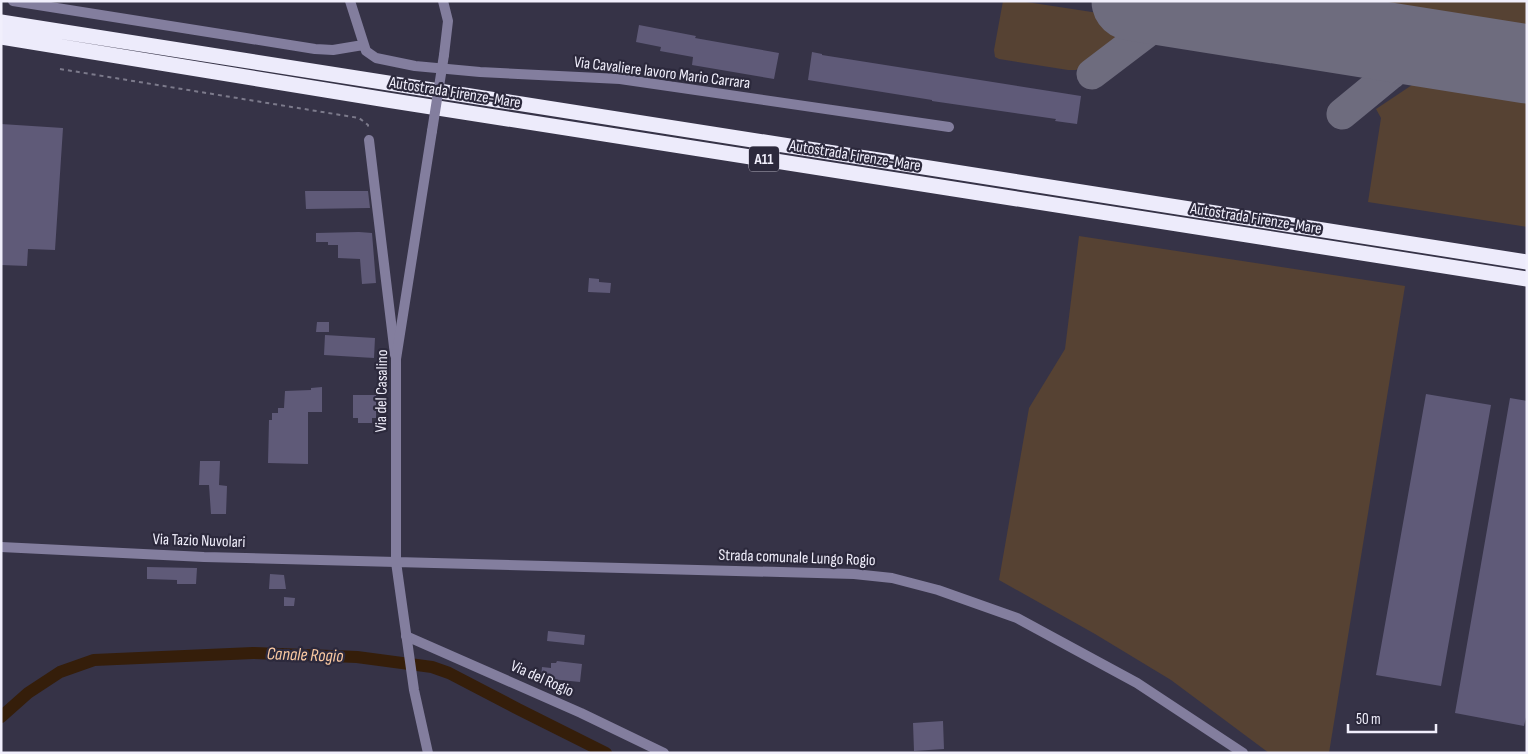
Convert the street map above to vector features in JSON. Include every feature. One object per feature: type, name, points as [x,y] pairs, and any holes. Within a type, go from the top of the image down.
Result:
[{"type":"highway","name":"Autostrada Firenze-Mare","points":[[1,22],[1527,262]]},
{"type":"highway","name":"Autostrada Firenze-Mare","points":[[1,37],[387,100],[1527,279]]},
{"type":"street","points":[[13,1],[315,49],[333,50],[363,45],[350,1]]},
{"type":"street","name":"Via del Casalino","points":[[428,753],[411,673],[396,562],[396,359],[444,55],[448,21],[443,1]]},
{"type":"street","name":"Via Cavaliere lavoro Mario Carrara","points":[[363,45],[366,51],[376,58],[415,66],[480,72],[620,79],[949,127]]},
{"type":"street","points":[[369,140],[396,359]]},
{"type":"street","name":"Via Tazio Nuvolari","points":[[1,546],[204,557],[396,562]]},
{"type":"street","name":"Strada comunale Lungo Rogio","points":[[396,562],[854,574],[892,578],[938,590],[1017,618],[1137,683],[1243,753]]},
{"type":"street","name":"Via del Rogio","points":[[406,636],[581,713],[664,753]]},
{"type":"path","points":[[60,69],[359,118],[368,125],[369,140]]},
{"type":"shaded area","points":[[1003,1],[1020,1],[1131,18],[1137,21],[1139,25],[1131,33],[1076,70],[999,59],[995,57],[994,50]]},
{"type":"shaded area","points":[[1268,1],[1527,1],[1527,42]]},
{"type":"shaded area","points":[[1427,75],[1527,91],[1527,227],[1368,202],[1381,118],[1376,109]]},
{"type":"shaded area","points":[[1079,236],[1405,286],[1329,753],[1269,753],[1171,680],[1095,634],[999,580],[1029,408],[1065,349]]},
{"type":"building","points":[[639,25],[696,36],[695,38],[779,53],[774,79],[692,65],[693,57],[660,51],[661,47],[636,42]]},
{"type":"building","points":[[812,52],[1081,96],[1077,124],[1055,121],[1056,119],[808,80]]},
{"type":"building","points":[[1,124],[63,128],[55,250],[28,249],[27,266],[1,265]]},
{"type":"building","points":[[305,191],[368,191],[370,208],[306,209]]},
{"type":"building","points":[[316,233],[372,233],[376,283],[362,284],[360,259],[338,258],[338,245],[328,245],[328,242],[316,242]]},
{"type":"building","points":[[589,278],[599,279],[599,282],[611,283],[610,293],[588,292]]},
{"type":"building","points":[[317,322],[329,322],[329,332],[316,332]]},
{"type":"building","points":[[325,335],[375,338],[374,358],[324,355]]},
{"type":"building","points":[[322,387],[322,412],[308,412],[308,464],[268,463],[269,420],[272,420],[272,413],[278,413],[278,408],[284,408],[285,391],[311,390],[311,388]]},
{"type":"building","points":[[1426,394],[1491,405],[1441,686],[1376,675]]},
{"type":"building","points":[[353,395],[376,395],[376,418],[372,418],[372,423],[358,423],[358,418],[353,418]]},
{"type":"building","points":[[1510,398],[1527,401],[1527,713],[1524,726],[1455,713]]},
{"type":"building","points":[[200,461],[220,461],[219,485],[227,486],[226,514],[211,514],[209,485],[199,485]]},
{"type":"building","points":[[147,567],[197,568],[196,584],[177,584],[177,580],[147,579]]},
{"type":"building","points":[[270,574],[284,575],[286,589],[269,589]]},
{"type":"building","points":[[284,597],[295,598],[294,606],[284,606]]},
{"type":"building","points":[[548,631],[585,635],[584,645],[547,641]]},
{"type":"building","points":[[557,661],[582,664],[580,682],[541,678],[542,667],[551,668],[551,663],[556,663]]},
{"type":"building","points":[[943,721],[944,749],[914,751],[913,723]]},
{"type":"waterway","name":"Canale Rogio","points":[[1,717],[28,693],[60,672],[94,660],[253,653],[357,657],[432,667],[449,673],[606,753]]},
{"type":"taxiway","points":[[1130,1],[1138,8],[1145,20],[1143,35]]},
{"type":"taxiway","points":[[1092,74],[1167,17],[1190,11]]},
{"type":"taxiway","points":[[1384,41],[1392,49],[1395,56],[1391,74]]},
{"type":"taxiway","points":[[1342,114],[1414,56],[1436,50]]},
{"type":"runway","points":[[1131,1],[1527,64]]}]
